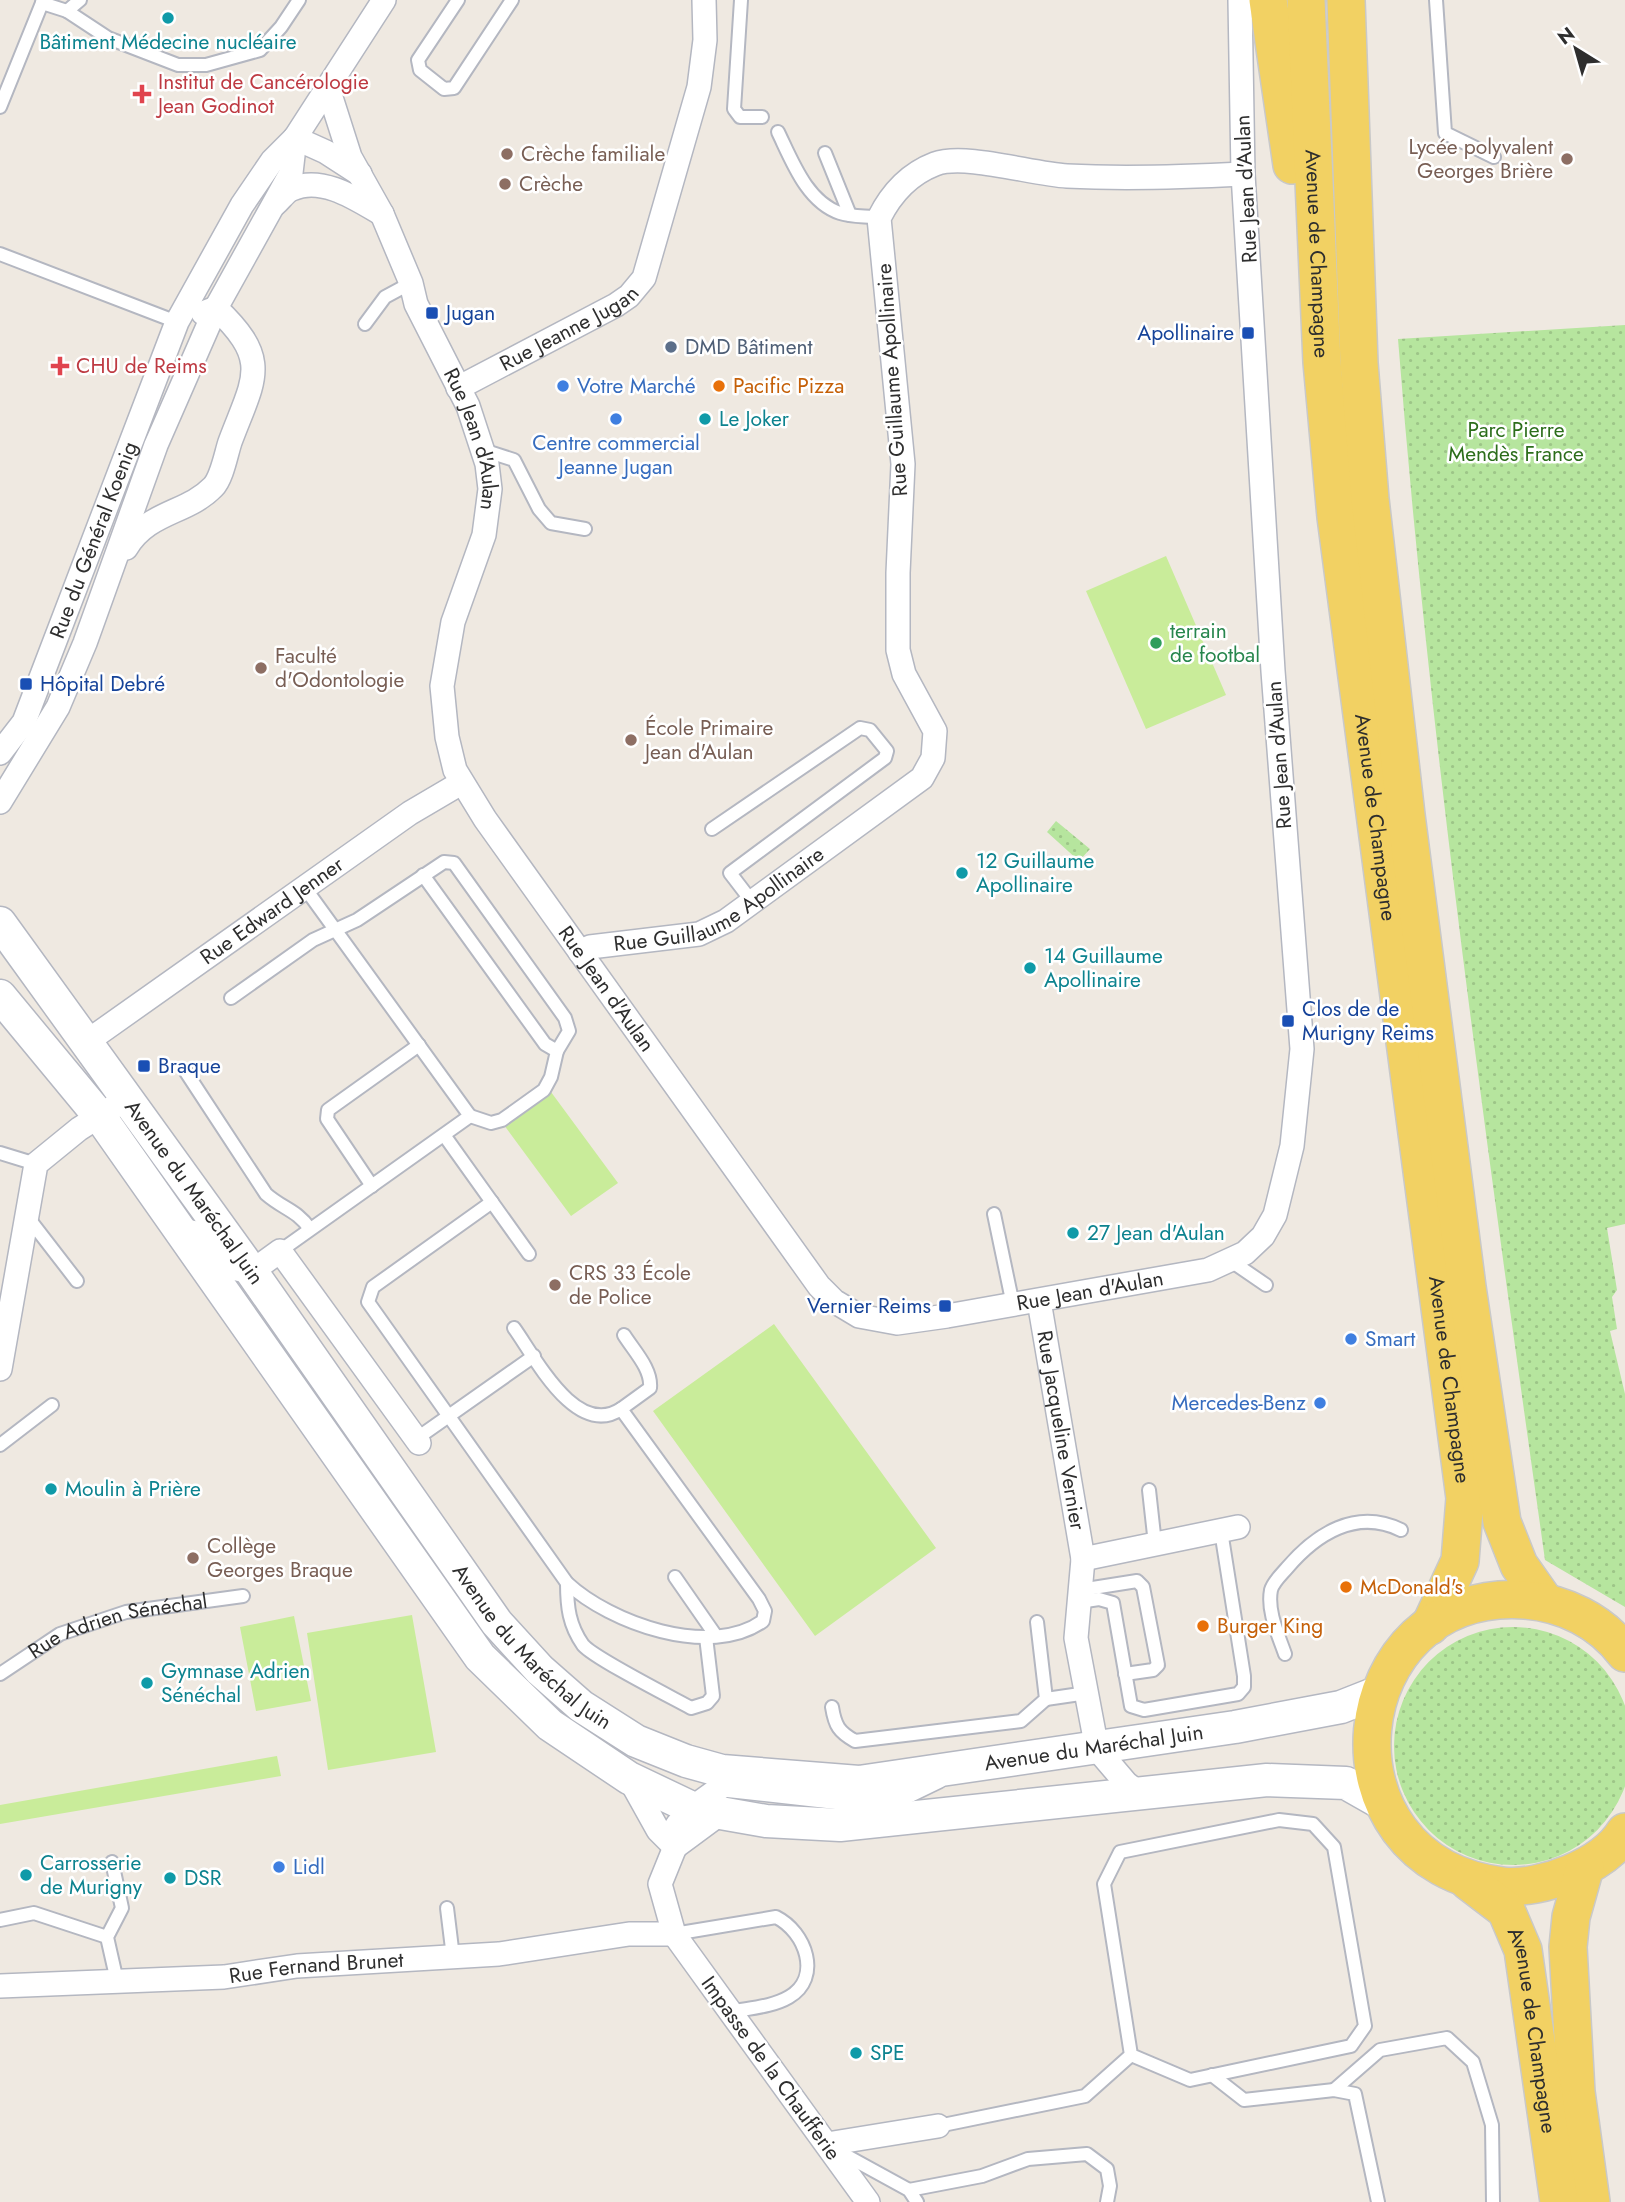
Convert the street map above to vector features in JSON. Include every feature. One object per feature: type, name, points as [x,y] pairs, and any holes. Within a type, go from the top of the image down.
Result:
[{"type":"main road","points":[[1268,0],[1305,272],[1321,336]]},
{"type":"main road","name":"Avenue de Champagne","points":[[1306,0],[1321,336],[1336,517],[1465,1498],[1460,1560],[1430,1626]]},
{"type":"main road","name":"Avenue de Champagne","points":[[1346,0],[1359,363],[1370,499],[1406,815],[1467,1287],[1502,1522],[1519,1564],[1545,1602]]},
{"type":"main road","points":[[1348,101],[1352,0]]},
{"type":"main road","name":"Avenue du Maréchal Juin","points":[[0,923],[126,1099],[242,1270],[497,1623],[540,1670],[581,1706],[636,1741],[686,1761],[722,1771],[859,1782],[1097,1749],[1341,1707],[1379,1692]]},
{"type":"main road","name":"Avenue du Maréchal Juin","points":[[0,996],[101,1118],[480,1657],[550,1725],[629,1777],[707,1810],[766,1821],[840,1825],[1267,1780],[1346,1783],[1383,1804]]},
{"type":"main road","points":[[1622,1645],[1583,1616],[1545,1602],[1505,1599],[1466,1607],[1430,1626],[1399,1655],[1379,1692],[1371,1742],[1372,1767],[1383,1804],[1404,1835],[1431,1861],[1465,1878],[1506,1886],[1547,1883],[1586,1867],[1625,1832]]},
{"type":"main road","name":"Avenue de Champagne","points":[[1586,1867],[1571,1917],[1568,1947],[1576,2092],[1591,2202]]},
{"type":"main road","name":"Avenue de Champagne","points":[[1465,1878],[1506,1910],[1522,1950],[1559,2202]]},
{"type":"street","name":"Rue du Général Koenig","points":[[0,753],[24,722],[29,710],[177,322],[242,205],[272,161],[295,138],[384,0]]},
{"type":"street","name":"Rue Jeanne Jugan","points":[[458,388],[616,305],[629,296],[644,278],[699,87],[705,40],[704,0]]},
{"type":"street","name":"Rue Jean d'Aulan","points":[[328,88],[350,156],[382,214],[411,283],[416,304],[458,388],[484,450],[490,489],[484,535],[453,622],[443,675],[447,737],[461,783],[798,1257],[834,1301],[859,1316],[897,1323],[1039,1301],[1208,1270],[1231,1261],[1263,1236],[1275,1215],[1292,1146],[1302,1049],[1276,711],[1243,174],[1240,0]]},
{"type":"street","name":"Rue du Général Koenig","points":[[0,802],[58,707],[108,581],[156,445],[216,308],[290,173],[295,138]]},
{"type":"street","points":[[295,138],[326,152],[363,176]]},
{"type":"street","points":[[295,138],[306,173],[322,186]]},
{"type":"street","points":[[879,218],[887,201],[909,178],[937,163],[963,161],[1067,176],[1243,174]]},
{"type":"street","points":[[273,206],[292,188],[322,186],[341,190],[382,214]]},
{"type":"street","name":"Rue Guillaume Apollinaire","points":[[580,952],[590,947],[699,934],[754,903],[922,778],[933,758],[934,731],[904,674],[898,650],[903,464],[879,218]]},
{"type":"street","name":"Rue du Général Koenig","points":[[108,581],[135,533],[214,486],[256,373],[248,345],[234,325],[216,308]]},
{"type":"street","points":[[177,322],[216,308]]},
{"type":"street","name":"Rue Edward Jenner","points":[[85,1044],[410,813],[461,783]]},
{"type":"street","points":[[0,1369],[36,1164],[79,1129],[101,1118],[126,1099]]},
{"type":"street","points":[[157,1198],[242,1270],[280,1251],[418,1441]]},
{"type":"street","name":"Rue Jacqueline Vernier","points":[[1039,1301],[1083,1559],[1076,1638],[1097,1749]]},
{"type":"street","name":"Rue Jacqueline Vernier","points":[[1083,1559],[1230,1529]]},
{"type":"street","points":[[1097,1749],[1126,1783],[1139,1793]]},
{"type":"street","points":[[674,1934],[660,1884],[675,1846],[707,1810],[724,1785],[841,1798],[904,1793],[949,1771]]},
{"type":"street","points":[[629,1777],[658,1830],[675,1846]]},
{"type":"street","name":"Rue Fernand Brunet","points":[[0,1986],[224,1976],[297,1966],[499,1954],[629,1934],[674,1934]]},
{"type":"street","name":"Impasse de la Chaufferie","points":[[674,1934],[868,2202]]},
{"type":"street","points":[[827,2144],[937,2126]]},
{"type":"lane","points":[[67,11],[80,0]]},
{"type":"lane","points":[[0,107],[42,2],[67,11],[108,37],[178,65],[206,65],[260,50],[281,27],[299,0]]},
{"type":"lane","points":[[458,0],[418,60],[420,70],[444,89],[454,88],[512,0]]},
{"type":"lane","points":[[741,0],[734,109],[740,117],[762,117]]},
{"type":"lane","points":[[1436,0],[1445,133],[1494,157]]},
{"type":"lane","points":[[778,132],[811,192],[826,206],[850,215],[879,218]]},
{"type":"lane","points":[[825,153],[850,215]]},
{"type":"lane","points":[[0,254],[177,322]]},
{"type":"lane","points":[[365,324],[385,297],[411,283]]},
{"type":"lane","points":[[484,450],[514,460],[539,509],[551,523],[585,529]]},
{"type":"lane","points":[[712,830],[860,728],[870,730],[887,751],[885,758],[730,873],[754,903]]},
{"type":"lane","points":[[231,998],[313,940],[336,930],[357,920],[444,862],[454,863],[565,1018],[569,1031],[557,1051],[551,1077],[544,1090],[502,1120],[491,1123],[470,1116],[336,930],[305,888]]},
{"type":"lane","points":[[423,875],[545,1044],[557,1051]]},
{"type":"lane","points":[[372,1186],[327,1119],[328,1110],[419,1045]]},
{"type":"lane","points":[[186,1073],[266,1194],[281,1207],[299,1214],[310,1229]]},
{"type":"lane","points":[[280,1251],[470,1116]]},
{"type":"lane","points":[[444,1135],[529,1254]]},
{"type":"lane","points":[[0,1153],[36,1164]]},
{"type":"lane","points":[[492,1202],[373,1287],[368,1294],[368,1302],[567,1583],[585,1600],[632,1625],[711,1637],[749,1631],[763,1621],[765,1611],[759,1599],[621,1409]]},
{"type":"lane","points":[[994,1214],[1013,1305]]},
{"type":"lane","points":[[26,1215],[77,1282]]},
{"type":"lane","points":[[1231,1261],[1266,1285]]},
{"type":"lane","points":[[514,1328],[567,1403],[593,1413],[611,1415],[650,1388],[649,1372],[624,1335]]},
{"type":"lane","points":[[418,1441],[534,1356]]},
{"type":"lane","points":[[0,1446],[52,1405]]},
{"type":"lane","points":[[1149,1490],[1156,1544]]},
{"type":"lane","points":[[1285,1654],[1274,1623],[1270,1600],[1272,1586],[1304,1548],[1322,1534],[1351,1524],[1386,1523],[1401,1530]]},
{"type":"lane","points":[[1080,1596],[1113,1603],[1131,1706],[1144,1710],[1238,1694],[1244,1688],[1230,1529]]},
{"type":"lane","points":[[567,1583],[567,1608],[573,1628],[585,1648],[691,1708],[707,1703],[713,1696],[711,1637],[674,1577]]},
{"type":"lane","points":[[1080,1596],[1138,1581],[1143,1587],[1158,1665],[1153,1670],[1125,1674]]},
{"type":"lane","name":"Rue Adrien Sénéchal","points":[[0,1674],[60,1634],[126,1612],[243,1595]]},
{"type":"lane","points":[[1037,1622],[1046,1699]]},
{"type":"lane","points":[[832,1707],[834,1723],[840,1733],[855,1741],[1021,1721],[1046,1699],[1087,1692]]},
{"type":"lane","points":[[1279,1820],[1313,1824],[1335,1847],[1365,2026],[1350,2046],[1190,2080],[1131,2055],[1104,1884],[1121,1852],[1279,1820]]},
{"type":"lane","points":[[112,1863],[122,1908],[107,1937],[117,1981]]},
{"type":"lane","points":[[447,1908],[453,1957]]},
{"type":"lane","points":[[0,1920],[33,1913],[107,1937]]},
{"type":"lane","points":[[674,1934],[776,1917],[797,1932],[804,1944],[806,1962],[803,1982],[792,1996],[778,2003],[730,2012]]},
{"type":"lane","points":[[1334,2090],[1380,2050],[1447,2038],[1473,2062],[1492,2125],[1493,2202]]},
{"type":"lane","points":[[937,2126],[1085,2096],[1131,2055]]},
{"type":"lane","points":[[1212,2075],[1244,2100],[1334,2090],[1355,2094],[1378,2202]]},
{"type":"lane","points":[[827,2144],[909,2190],[917,2202]]},
{"type":"lane","points":[[909,2190],[982,2176],[1028,2159],[1087,2154],[1107,2169],[1110,2186],[1107,2202]]},
{"type":"green space","name":"Parc Pierre Mendès France","points":[[1625,325],[1625,1224],[1607,1228],[1617,1290],[1612,1297],[1617,1329],[1610,1331],[1625,1394],[1625,1607],[1545,1560],[1462,951],[1426,645],[1398,339]]},
{"type":"green space","name":"terrain de footbal","points":[[1166,556],[1226,695],[1146,729],[1086,591]]},
{"type":"green space","points":[[1056,821],[1090,849],[1079,861],[1047,832]]},
{"type":"green space","points":[[551,1092],[618,1183],[571,1216],[504,1125]]},
{"type":"green space","points":[[774,1324],[936,1548],[815,1636],[653,1411]]},
{"type":"green space","points":[[412,1615],[436,1752],[328,1770],[307,1633]]},
{"type":"green space","points":[[294,1616],[311,1701],[256,1711],[240,1627]]},
{"type":"green space","points":[[1513,1627],[1536,1629],[1558,1636],[1579,1647],[1597,1662],[1612,1680],[1623,1701],[1630,1723],[1630,1769],[1623,1791],[1612,1812],[1597,1830],[1579,1845],[1558,1856],[1536,1863],[1513,1865],[1490,1863],[1468,1856],[1447,1845],[1429,1830],[1414,1812],[1403,1791],[1396,1769],[1394,1746],[1396,1723],[1403,1701],[1414,1680],[1429,1662],[1447,1647],[1468,1636],[1490,1629]]},
{"type":"green space","points":[[277,1756],[281,1776],[0,1824],[0,1805]]},
{"type":"place","name":"Bâtiment Médecine nucléaire","points":[[168,18]]},
{"type":"place","name":"Institut de Cancérologie Jean Godinot","points":[[142,94]]},
{"type":"place","name":"Crèche familiale","points":[[507,154]]},
{"type":"place","name":"Lycée polyvalent Georges Brière","points":[[1567,159]]},
{"type":"place","name":"Crèche","points":[[505,184]]},
{"type":"place","name":"Jugan","points":[[432,313]]},
{"type":"place","name":"Apollinaire","points":[[1248,333]]},
{"type":"place","name":"DMD Bâtiment","points":[[671,347]]},
{"type":"place","name":"CHU de Reims","points":[[60,366]]},
{"type":"place","name":"Votre Marché","points":[[563,386]]},
{"type":"place","name":"Pacific Pizza","points":[[719,386]]},
{"type":"place","name":"Centre commercial Jeanne Jugan","points":[[616,419]]},
{"type":"place","name":"Le Joker","points":[[705,419]]},
{"type":"place","name":"terrain de footbal","points":[[1156,643]]},
{"type":"place","name":"Faculté d'Odontologie","points":[[261,668]]},
{"type":"place","name":"Hôpital Debré","points":[[26,684]]},
{"type":"place","name":"École Primaire Jean d'Aulan","points":[[631,740]]},
{"type":"place","name":"12 Guillaume Apollinaire","points":[[962,873]]},
{"type":"place","name":"14 Guillaume Apollinaire","points":[[1030,968]]},
{"type":"place","name":"Clos de de Murigny Reims","points":[[1288,1021]]},
{"type":"place","name":"Braque","points":[[144,1066]]},
{"type":"place","name":"27 Jean d'Aulan","points":[[1073,1233]]},
{"type":"place","name":"CRS 33 École de Police","points":[[555,1285]]},
{"type":"place","name":"Vernier Reims","points":[[945,1306]]},
{"type":"place","name":"Smart","points":[[1351,1339]]},
{"type":"place","name":"Mercedes-Benz","points":[[1320,1403]]},
{"type":"place","name":"Moulin à Prière","points":[[51,1489]]},
{"type":"place","name":"Collège Georges Braque","points":[[193,1558]]},
{"type":"place","name":"McDonald's","points":[[1346,1587]]},
{"type":"place","name":"Burger King","points":[[1203,1626]]},
{"type":"place","name":"Gymnase Adrien Sénéchal","points":[[147,1683]]},
{"type":"place","name":"Lidl","points":[[279,1867]]},
{"type":"place","name":"Carrosserie de Murigny","points":[[26,1875]]},
{"type":"place","name":"DSR","points":[[170,1878]]},
{"type":"place","name":"SPE","points":[[856,2053]]}]
